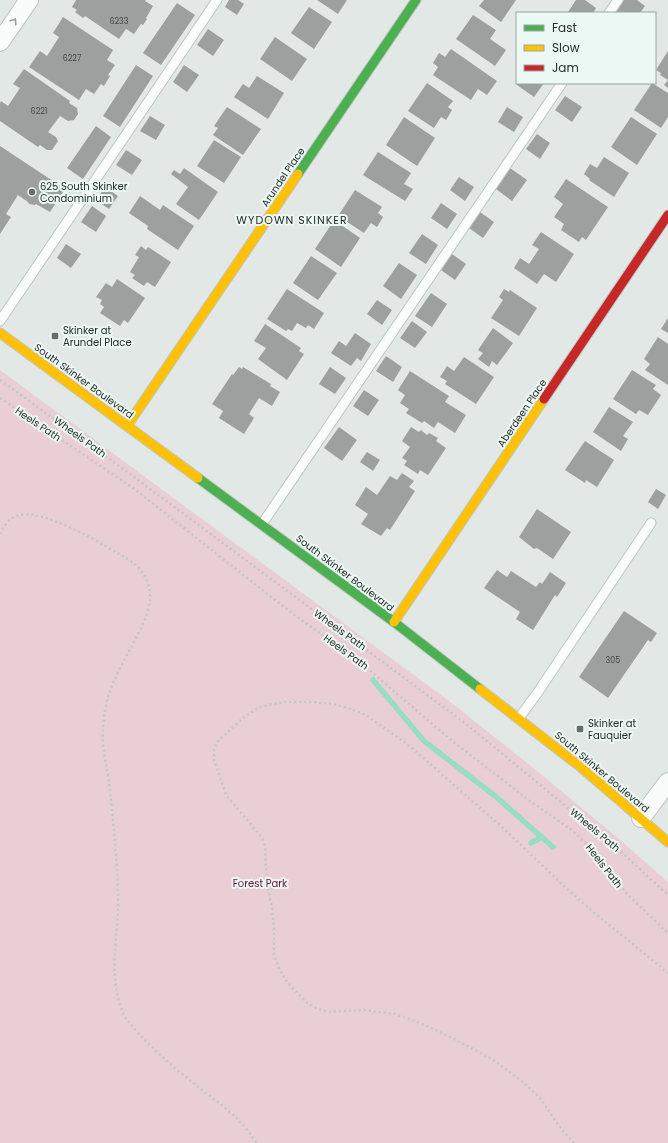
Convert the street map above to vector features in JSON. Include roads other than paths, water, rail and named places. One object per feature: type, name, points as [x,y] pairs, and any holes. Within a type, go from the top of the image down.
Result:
[{"type":"street","points":[[0,42],[28,0]]},
{"type":"street","name":"Arundel Place","points":[[127,426],[416,0]]},
{"type":"street","name":"Aberdeen Place","points":[[394,622],[668,216]]},
{"type":"street","name":"South Skinker Boulevard","points":[[0,333],[394,622],[582,768],[668,842]]},
{"type":"street","points":[[640,818],[668,782]]},
{"type":"lane","points":[[0,321],[217,0]]},
{"type":"lane","points":[[610,12],[618,0]]},
{"type":"lane","points":[[262,524],[561,84]]},
{"type":"lane","points":[[519,718],[538,692],[651,522]]},
{"type":"waterway","points":[[373,680],[424,741],[495,796],[553,847]]},
{"type":"waterway","points":[[531,843],[542,837]]},
{"type":"place","name":"625 South Skinker Condominium","points":[[32,192]]},
{"type":"place","name":"Skinker at Arundel Place","points":[[55,336]]},
{"type":"place","name":"Skinker at Fauquier","points":[[580,729]]},
{"type":"district","name":"WYDOWN SKINKER","points":[[292,220]]},
{"type":"park label","name":"Forest Park","points":[[260,883]]}]
